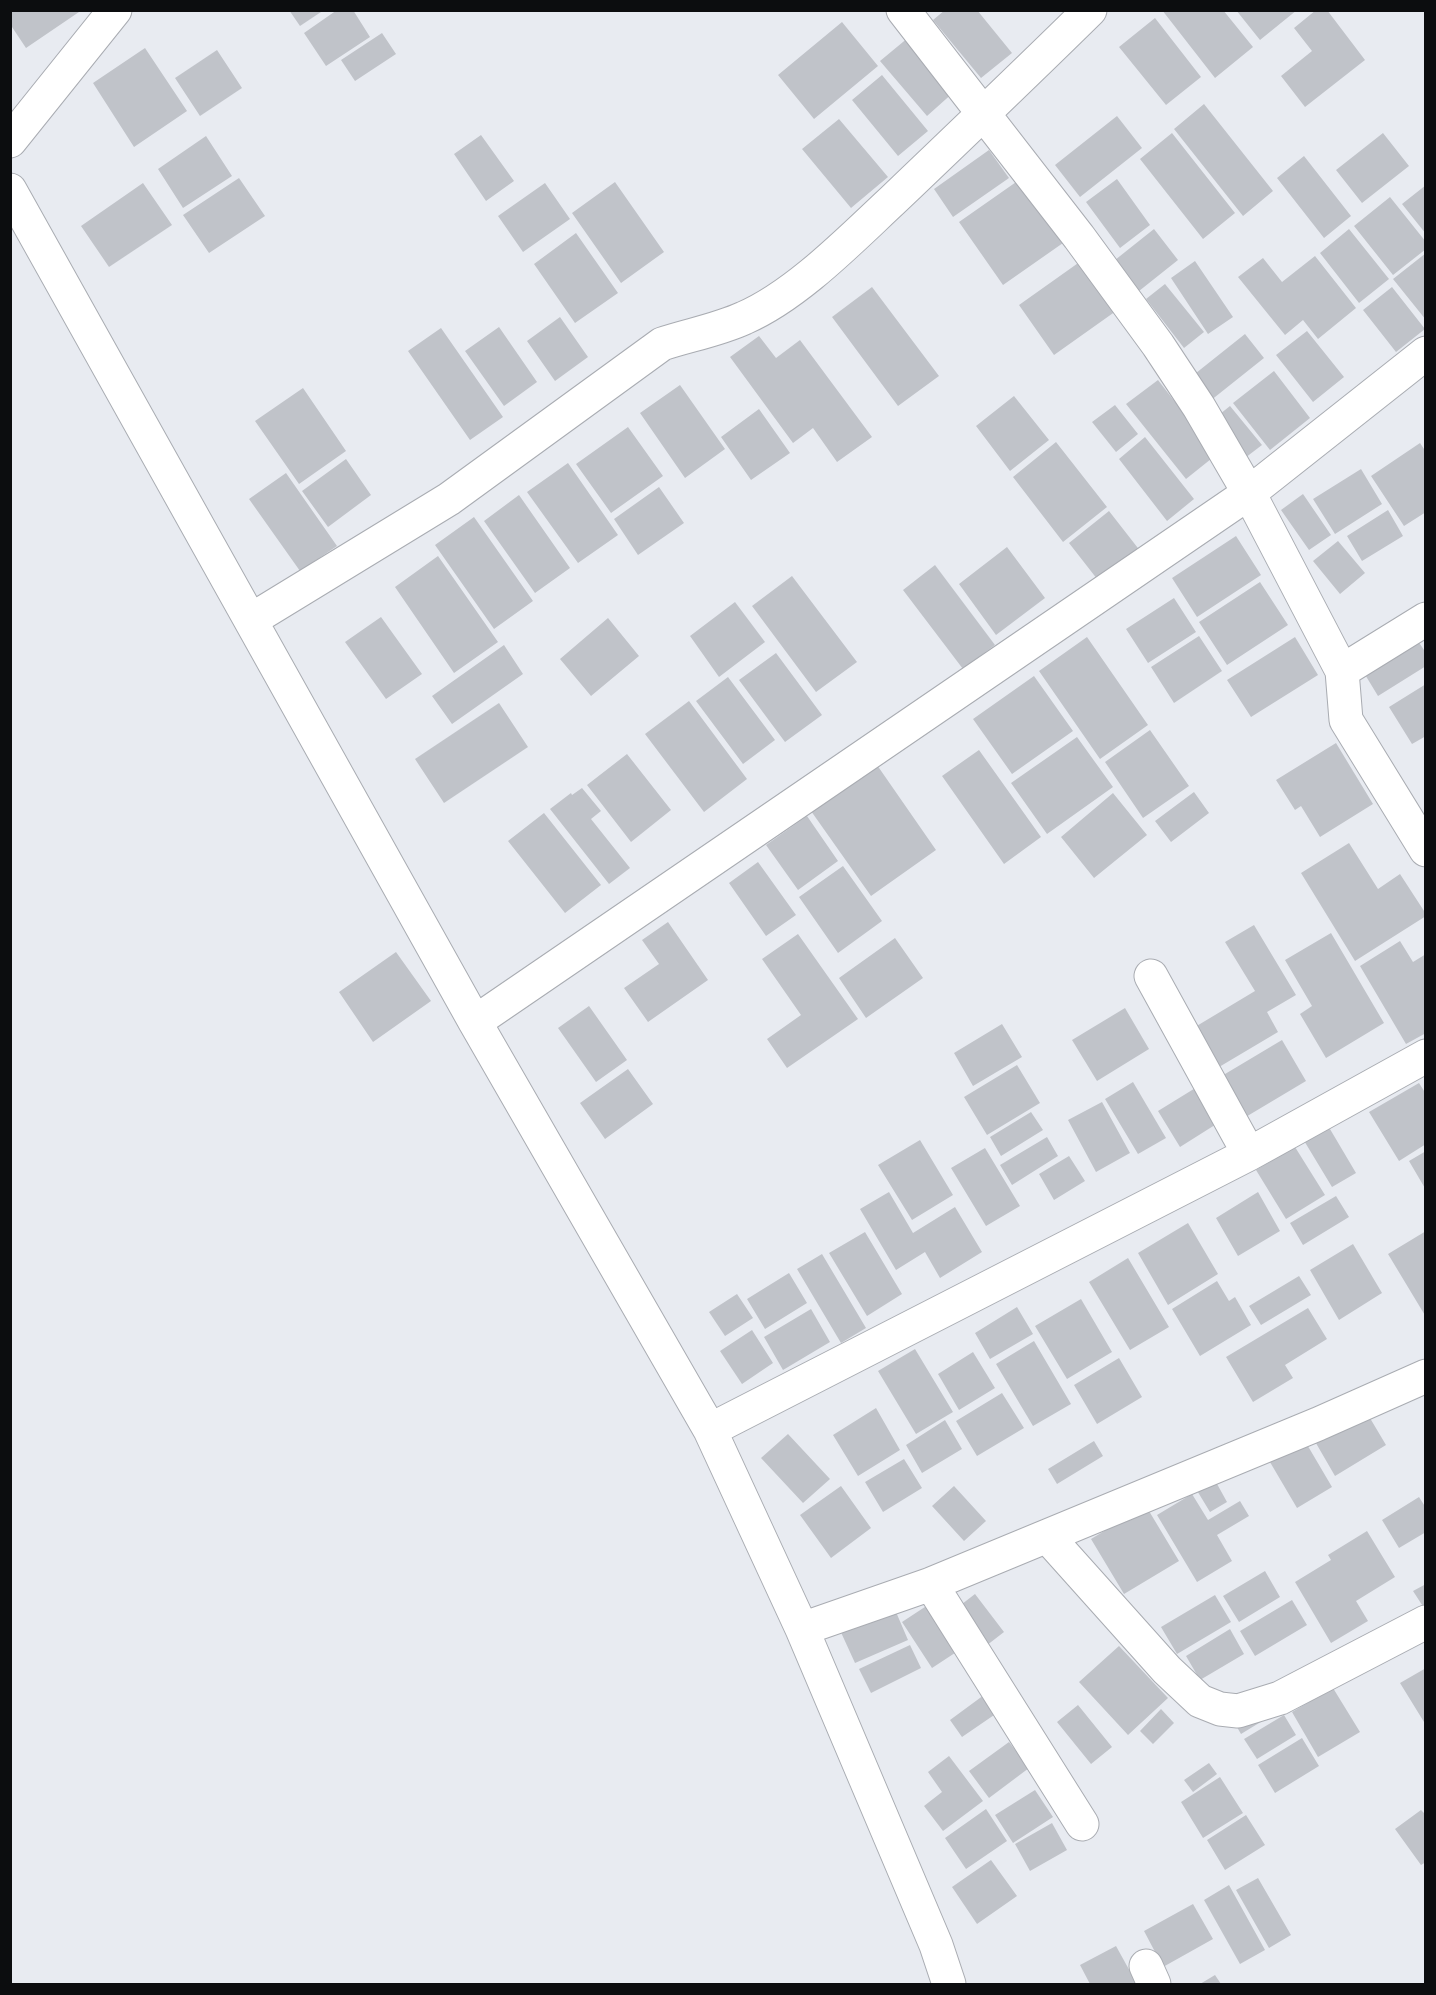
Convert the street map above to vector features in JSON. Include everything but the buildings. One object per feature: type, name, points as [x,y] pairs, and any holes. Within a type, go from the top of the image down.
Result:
[{"type":"street","points":[[10,141],[115,10]]},
{"type":"street","points":[[903,10],[1079,237],[1158,345],[1199,407],[1249,493],[1342,671],[1346,720],[1423,841]]},
{"type":"street","points":[[251,620],[449,499],[662,344],[682,337],[706,333],[745,318],[781,298],[838,252],[1090,10]]},
{"type":"street","points":[[10,190],[475,1022],[710,1430],[802,1629],[931,1934],[949,1984]]},
{"type":"street","points":[[475,1022],[1249,493],[1425,353]]},
{"type":"street","points":[[1342,671],[1425,619]]},
{"type":"street","points":[[1151,976],[1249,1154]]},
{"type":"street","points":[[710,1430],[1249,1154],[1425,1056]]},
{"type":"street","points":[[802,1629],[931,1584],[1318,1424],[1425,1376]]},
{"type":"street","points":[[1047,1536],[1167,1670],[1200,1701],[1220,1709],[1238,1711],[1280,1698],[1425,1622]]},
{"type":"street","points":[[931,1584],[1082,1824]]}]
